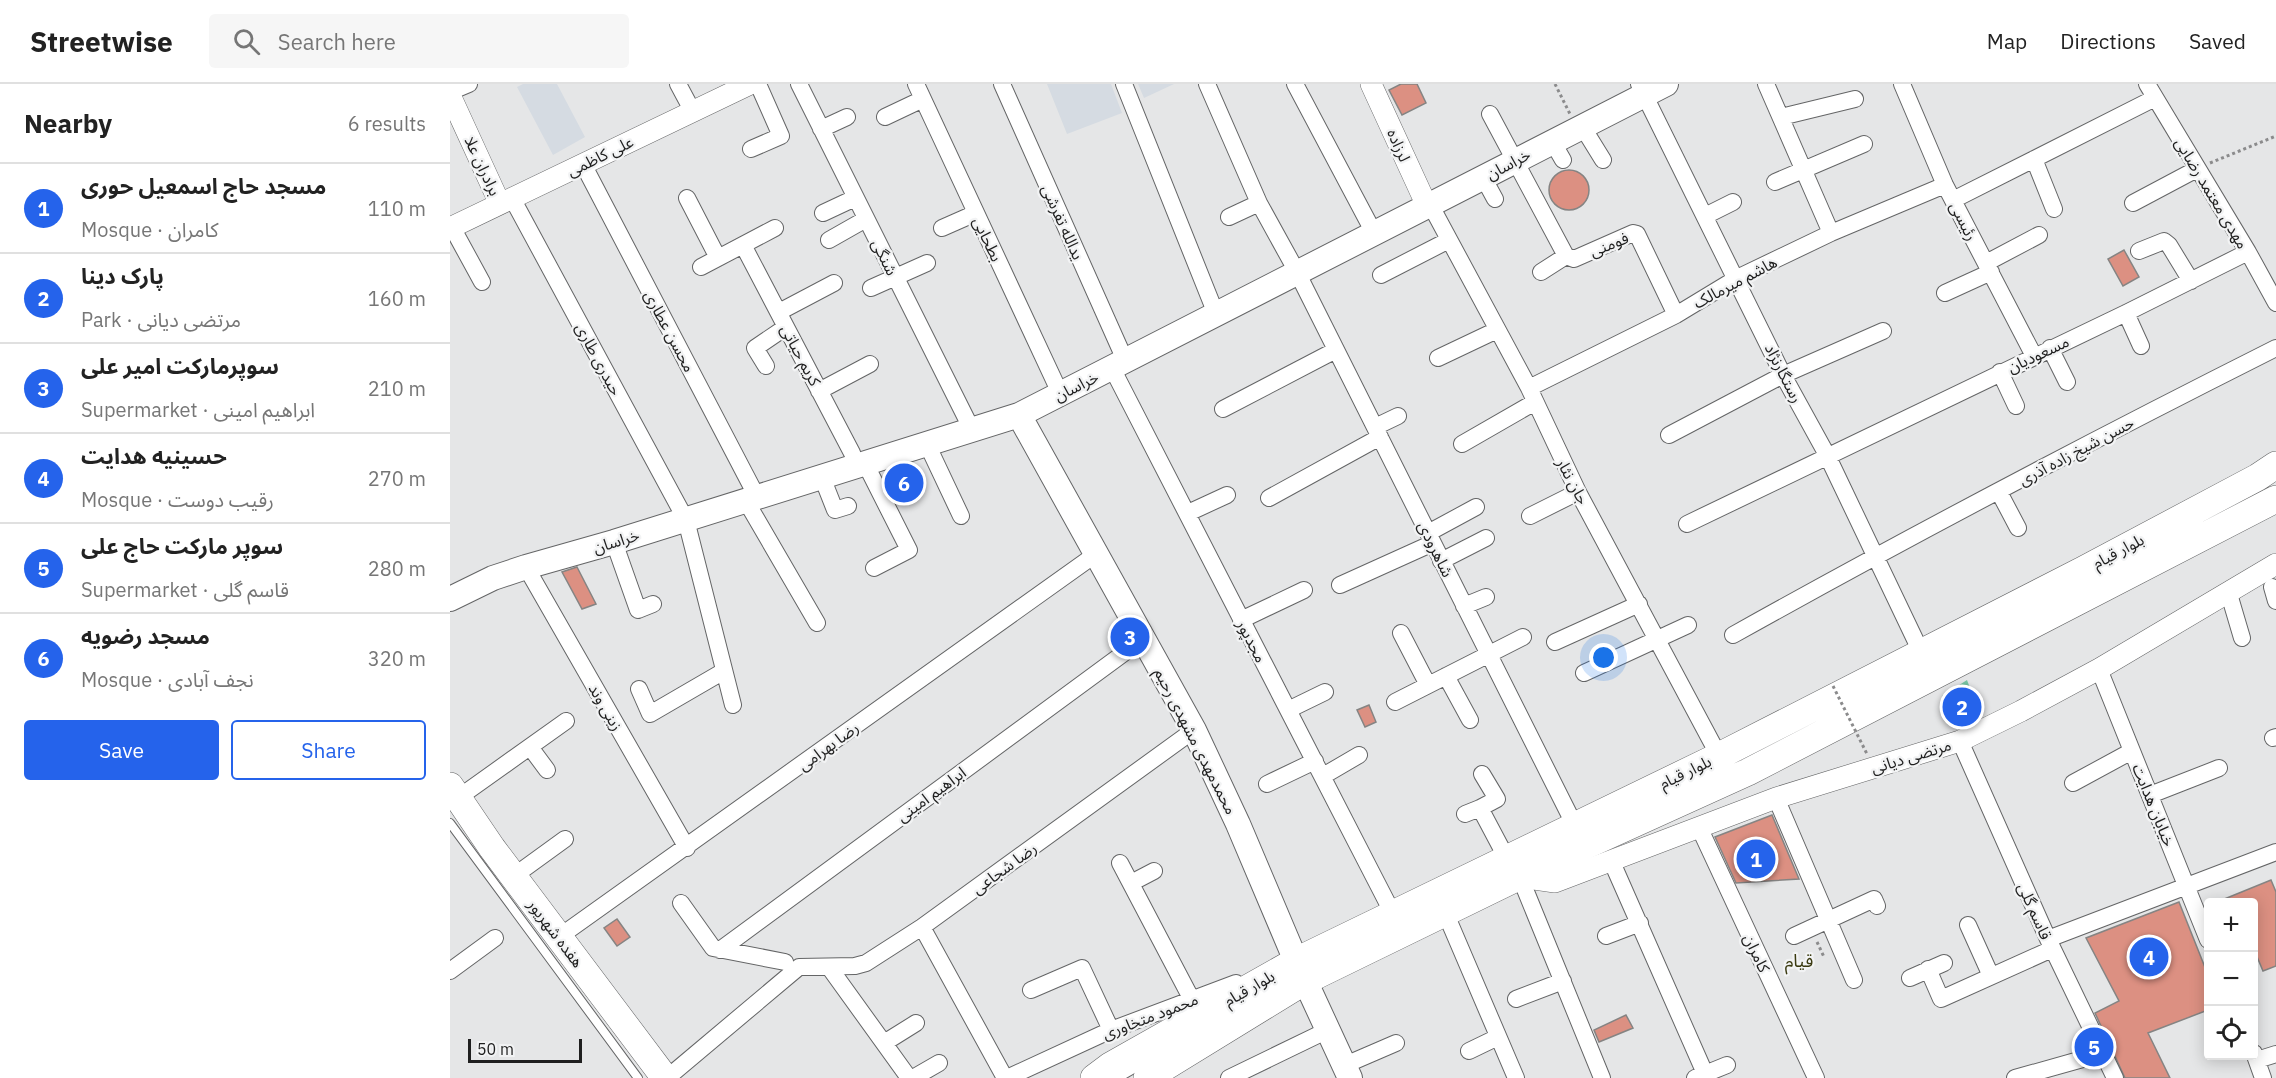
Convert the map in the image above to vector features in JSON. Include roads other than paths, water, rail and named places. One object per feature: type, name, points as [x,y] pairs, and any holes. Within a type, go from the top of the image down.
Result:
[{"type":"main road","name":"خراسان","points":[[450,599],[493,578],[526,567],[686,520],[1018,415],[1515,160],[1558,151],[1580,127],[1642,89],[1666,84]]},
{"type":"main road","name":"محمدمهدی مشهدی رحیم","points":[[1018,415],[1194,730],[1347,1072]]},
{"type":"main road","name":"بلوار قیام","points":[[1094,1078],[1110,1066],[1301,972],[1445,912],[1575,826],[1719,756],[2083,570],[2276,465]]},
{"type":"main road","name":"بلوار قیام","points":[[1147,1078],[1301,972],[1393,914],[1514,868],[1748,772],[2276,499]]},
{"type":"main road","name":"هفده شهریور","points":[[453,802],[514,876],[666,1078]]},
{"type":"street","points":[[450,94],[469,84]]},
{"type":"street","points":[[678,84],[693,112]]},
{"type":"street","name":"علی کاظمی","points":[[451,227],[750,84]]},
{"type":"street","points":[[751,149],[781,136],[758,84]]},
{"type":"street","name":"شنگی","points":[[799,84],[972,430]]},
{"type":"street","name":"یدالله تفرشی","points":[[1002,84],[1118,364]]},
{"type":"street","points":[[1124,84],[1216,314]]},
{"type":"street","name":"شاهرودی","points":[[1207,84],[1259,203],[1297,272],[1575,826]]},
{"type":"street","points":[[1295,84],[1374,233]]},
{"type":"street","points":[[1766,84],[1831,233]]},
{"type":"street","name":"رئیسی","points":[[1902,84],[1949,193],[2034,356]]},
{"type":"street","name":"لرزاده","points":[[1376,86],[1429,205]]},
{"type":"street","name":"رستگارنژاد","points":[[1642,89],[1783,375],[1827,455],[1921,652]]},
{"type":"street","points":[[885,117],[919,91]]},
{"type":"street","name":"بطحایی","points":[[919,91],[1060,393]]},
{"type":"street","name":"هاشم میرمالک","points":[[1462,444],[1532,395],[1676,315],[1737,278],[1831,233],[1949,193],[2034,159],[2151,91]]},
{"type":"street","name":"مهدی معتمد رضایی","points":[[2151,91],[2276,303]]},
{"type":"street","name":"برادران علا","points":[[450,94],[506,201]]},
{"type":"street","points":[[1781,117],[1855,99]]},
{"type":"street","name":"فومنی","points":[[1490,114],[1566,256],[1574,259],[1633,233],[1637,234],[1676,315]]},
{"type":"street","points":[[821,129],[847,117]]},
{"type":"street","points":[[1580,127],[1603,160]]},
{"type":"street","points":[[1775,182],[1864,144]]},
{"type":"street","points":[[2034,159],[2054,209]]},
{"type":"street","name":"محسن عطاری","points":[[583,164],[817,623]]},
{"type":"street","points":[[2133,203],[2197,169]]},
{"type":"street","points":[[1483,177],[1495,199]]},
{"type":"street","points":[[687,198],[718,258]]},
{"type":"street","points":[[823,213],[855,198]]},
{"type":"street","name":"حیدری طاری","points":[[506,201],[686,520],[733,705]]},
{"type":"street","points":[[1705,216],[1733,202]]},
{"type":"street","points":[[1229,218],[1259,203]]},
{"type":"street","name":"جان نثار","points":[[1429,205],[1532,395],[1578,492],[1719,756]]},
{"type":"street","points":[[942,228],[976,213]]},
{"type":"street","points":[[829,240],[866,219]]},
{"type":"street","points":[[451,227],[482,282]]},
{"type":"street","points":[[700,267],[775,228]]},
{"type":"street","points":[[1945,293],[2039,235]]},
{"type":"street","points":[[1381,275],[1449,240]]},
{"type":"street","points":[[2139,251],[2164,240],[2169,244],[2190,281]]},
{"type":"street","name":"کریم حیاتی","points":[[743,245],[819,391],[909,550],[874,568]]},
{"type":"street","name":"مسعودیان","points":[[1687,524],[2248,252]]},
{"type":"street","points":[[1541,272],[1566,256]]},
{"type":"street","points":[[871,288],[927,263]]},
{"type":"street","points":[[766,366],[755,348],[782,320],[834,283]]},
{"type":"street","points":[[2126,313],[2141,346]]},
{"type":"street","points":[[1437,358],[1497,330]]},
{"type":"street","points":[[1669,435],[1783,375],[1882,331]]},
{"type":"street","points":[[2050,348],[2067,382]]},
{"type":"street","name":"حسن شیخ زاده آذری","points":[[1733,635],[1876,555],[1999,492],[2100,436],[2276,348]]},
{"type":"street","points":[[1223,409],[1336,350]]},
{"type":"street","points":[[819,391],[870,364]]},
{"type":"street","name":"مجدپور","points":[[1118,364],[1241,620],[1393,914]]},
{"type":"street","points":[[2000,372],[2016,406]]},
{"type":"street","points":[[1269,498],[1377,432],[1398,416]]},
{"type":"street","points":[[927,444],[961,516]]},
{"type":"street","points":[[822,477],[836,510]]},
{"type":"street","points":[[1530,516],[1578,492]]},
{"type":"street","points":[[1999,492],[2018,528]]},
{"type":"street","points":[[1188,513],[1227,495]]},
{"type":"street","points":[[1340,585],[1430,538],[1476,507]]},
{"type":"street","points":[[1441,561],[1486,538]]},
{"type":"street","points":[[614,542],[638,610],[652,604]]},
{"type":"street","name":"رضا بهرامی","points":[[559,937],[687,848],[1096,554]]},
{"type":"street","name":"مرتضی دیانی","points":[[1514,868],[1555,882],[1776,798],[1960,741],[2099,669],[2229,594],[2276,564]]},
{"type":"street","name":"زینی وند","points":[[526,567],[687,848]]},
{"type":"street","points":[[1241,620],[1304,590]]},
{"type":"street","points":[[2229,594],[2242,638]]},
{"type":"street","points":[[1464,606],[1486,597]]},
{"type":"street","points":[[1555,642],[1639,604]]},
{"type":"street","points":[[1584,673],[1688,625]]},
{"type":"street","points":[[1401,633],[1428,686]]},
{"type":"street","points":[[1395,702],[1523,637]]},
{"type":"street","name":"ابراهیم امینی","points":[[720,950],[1143,639]]},
{"type":"street","name":"خیابان‌ هدایت","points":[[2099,669],[2204,930]]},
{"type":"street","points":[[639,689],[650,714],[724,671]]},
{"type":"street","points":[[1446,676],[1470,720]]},
{"type":"street","points":[[1287,710],[1325,692]]},
{"type":"street","points":[[453,802],[566,721]]},
{"type":"street","name":"رضا شجاعی","points":[[720,950],[792,965],[830,967],[866,963],[922,927],[1194,730]]},
{"type":"street","name":"قاسم گلی","points":[[1960,741],[2050,944],[2115,1078]]},
{"type":"street","points":[[531,747],[547,770]]},
{"type":"street","points":[[2073,783],[2132,751]]},
{"type":"street","points":[[1267,784],[1359,755]]},
{"type":"street","points":[[2150,795],[2219,768]]},
{"type":"street","points":[[1482,774],[1497,799],[1473,811],[1514,868],[1563,981],[1598,1077]]},
{"type":"street","points":[[1776,798],[1854,980]]},
{"type":"street","name":"کامران","points":[[1699,827],[1816,1078]]},
{"type":"street","points":[[514,876],[565,839]]},
{"type":"street","points":[[1928,969],[1941,999],[1991,976],[2050,944],[2187,886],[2276,852]]},
{"type":"street","points":[[1611,860],[1640,922],[1702,1077],[1727,1065]]},
{"type":"street","points":[[1120,863],[1192,1000]]},
{"type":"street","points":[[1131,883],[1154,871]]},
{"type":"street","points":[[1794,936],[1874,899],[1877,906]]},
{"type":"street","points":[[681,903],[712,948],[720,950]]},
{"type":"street","points":[[1445,912],[1516,1078]]},
{"type":"street","points":[[1606,936],[1640,922]]},
{"type":"street","points":[[1968,925],[1991,976]]},
{"type":"street","points":[[922,927],[1006,1078]]},
{"type":"street","points":[[450,971],[495,938]]},
{"type":"street","points":[[1910,978],[1944,963]]},
{"type":"street","points":[[666,1078],[792,965]]},
{"type":"street","points":[[830,967],[911,1078],[939,1063]]},
{"type":"street","points":[[1031,990],[1082,968],[1111,1030]]},
{"type":"street","name":"محمود متخاوری","points":[[1006,1078],[1111,1030],[1192,1000],[1301,972]]},
{"type":"street","points":[[1516,999],[1563,981]]},
{"type":"street","points":[[884,1043],[916,1023]]},
{"type":"street","points":[[1229,1078],[1328,1030]]},
{"type":"street","points":[[1469,1051],[1498,1037]]},
{"type":"street","points":[[1347,1072],[1396,1043]]},
{"type":"street","points":[[2015,1078],[2104,1053]]},
{"type":"street","points":[[2258,1057],[2276,1054]]},
{"type":"street","points":[[2256,1060],[2263,1078]]},
{"type":"lane","points":[[2076,584],[2150,545]]},
{"type":"lane","points":[[453,802],[638,1078]]},
{"type":"lane","points":[[1118,1078],[1199,1031]]},
{"type":"place","name":"مسجد رضویه","points":[[904,483]]},
{"type":"place","name":"سوپرمارکت امیر علی","points":[[1130,637]]},
{"type":"place","name":"پارک دینا","points":[[1962,707]]},
{"type":"place","name":"مسجد حاج اسمعیل حوری","points":[[1756,859]]},
{"type":"place","name":"حسینیه هدایت","points":[[2149,957]]},
{"type":"place","name":"سوپر مارکت حاج علی","points":[[2094,1047]]},
{"type":"district","name":"قیام","points":[[1799,960]]}]
